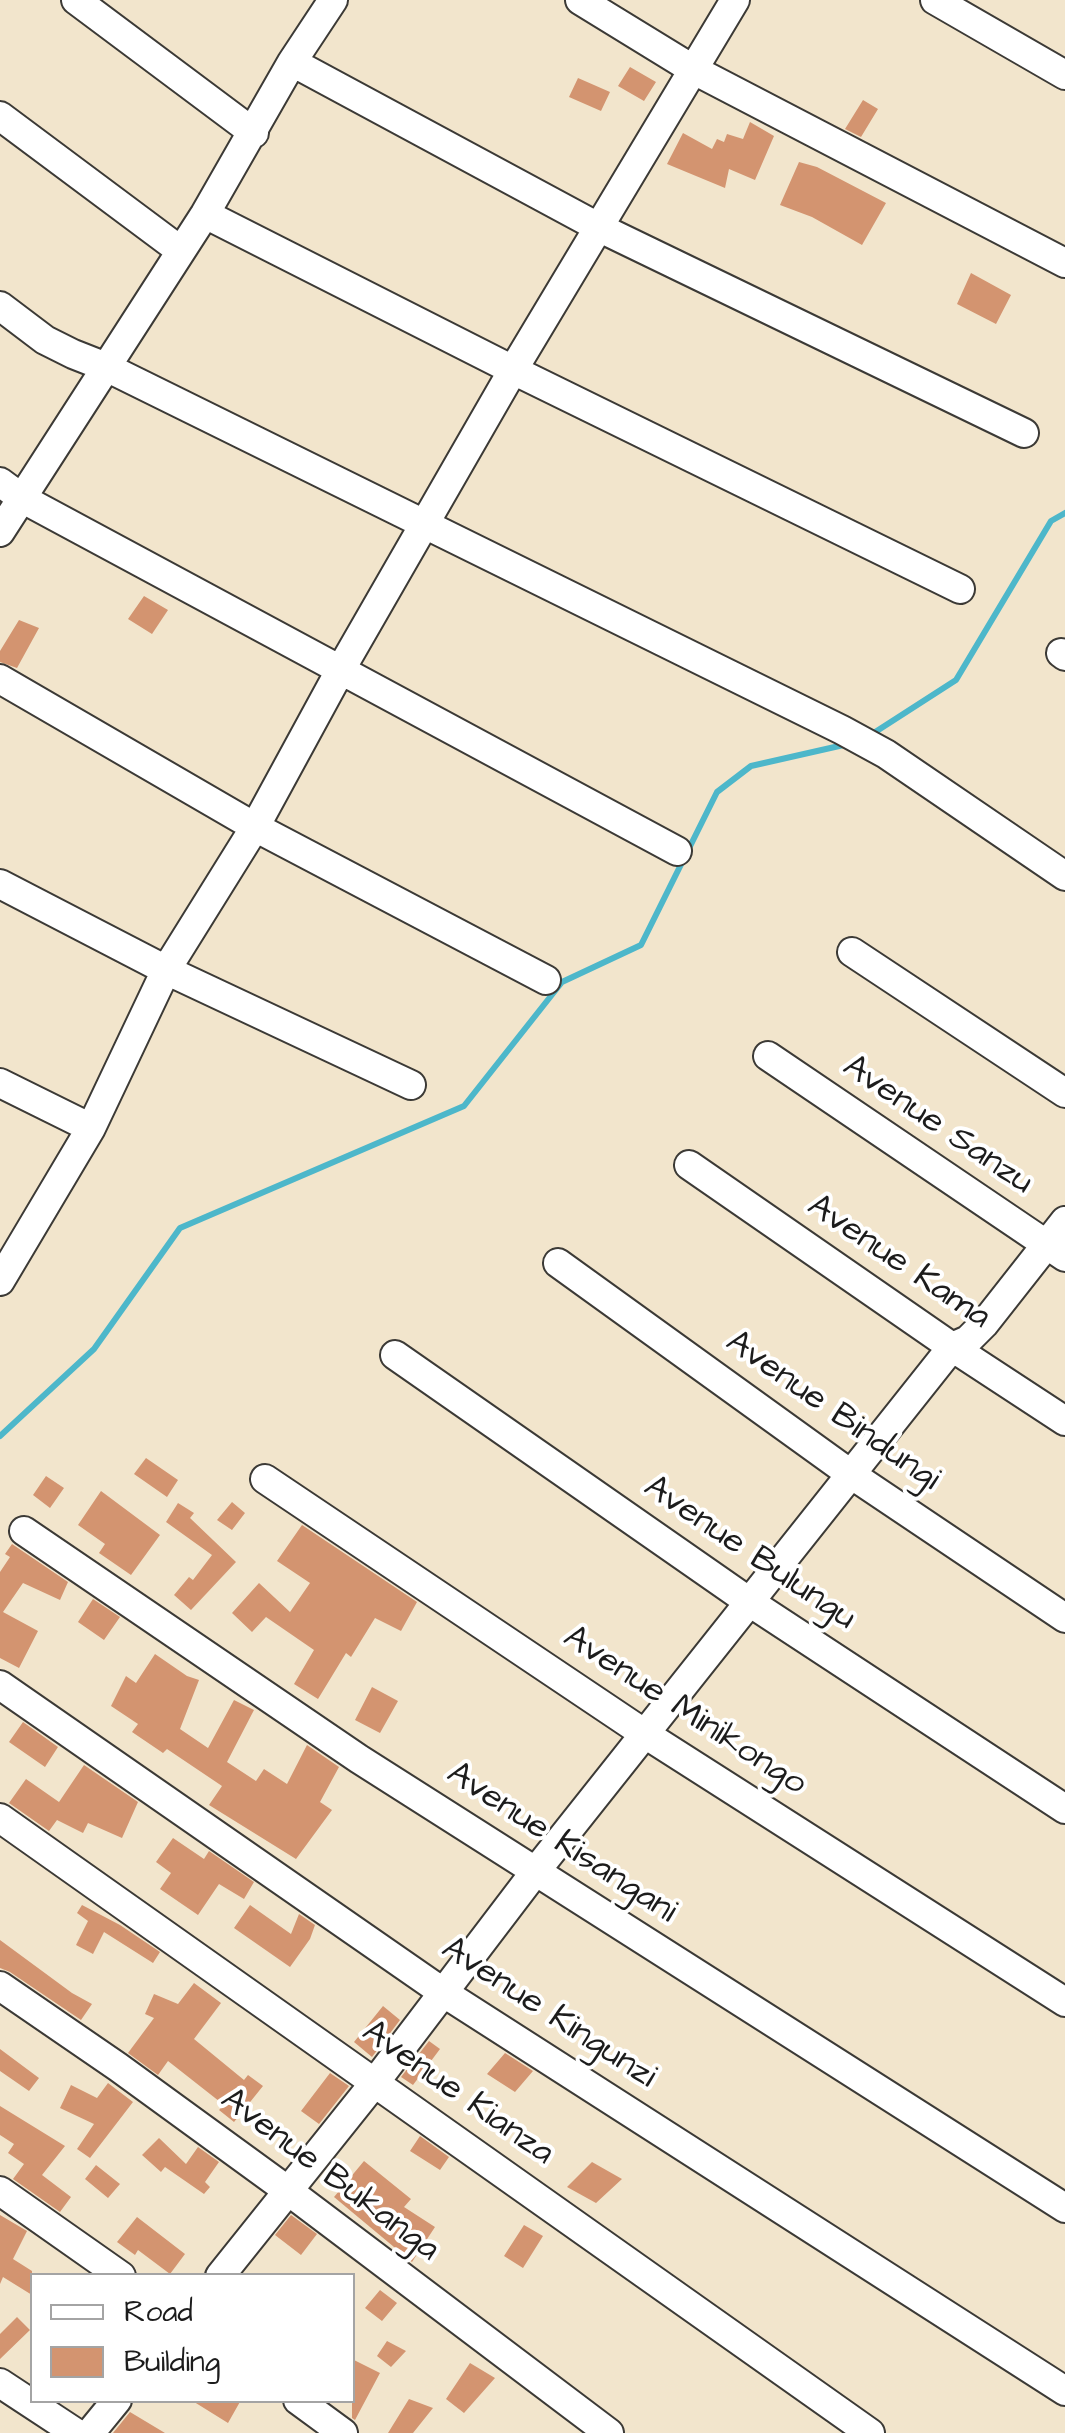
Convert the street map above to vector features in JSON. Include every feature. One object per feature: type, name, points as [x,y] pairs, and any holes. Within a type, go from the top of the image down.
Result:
[{"type":"street","points":[[76,0],[254,133]]},
{"type":"street","points":[[580,0],[694,70],[1065,263]]},
{"type":"street","points":[[0,1281],[91,1128],[166,970],[255,828],[512,370],[735,0]]},
{"type":"street","points":[[935,0],[1065,75]]},
{"type":"street","points":[[0,532],[205,214],[254,133],[320,5]]},
{"type":"street","points":[[292,62],[600,228],[1024,433]]},
{"type":"street","points":[[0,116],[181,251]]},
{"type":"street","points":[[205,214],[512,370],[960,589]]},
{"type":"street","points":[[0,306],[45,340],[106,366],[842,730],[886,754],[1065,876]]},
{"type":"street","points":[[0,482],[23,499],[677,851]]},
{"type":"street","points":[[0,679],[255,828],[546,980]]},
{"type":"street","points":[[0,884],[166,970],[411,1085]]},
{"type":"street","points":[[852,952],[1065,1093]]},
{"type":"street","name":"Avenue Sanzu","points":[[768,1056],[1055,1250]]},
{"type":"street","points":[[0,1084],[91,1128]]},
{"type":"street","name":"Avenue Kama","points":[[689,1165],[1065,1421]]},
{"type":"street","points":[[222,2273],[952,1347],[968,1340],[1055,1250],[1065,1221]]},
{"type":"street","name":"Avenue Bindungi","points":[[558,1263],[852,1475],[1065,1618]]},
{"type":"street","name":"Avenue Bulungu","points":[[395,1355],[752,1603],[1065,1809]]},
{"type":"street","name":"Avenue Minikongo","points":[[266,1479],[645,1734],[1065,2002]]},
{"type":"street","name":"Avenue Kisangani","points":[[24,1531],[359,1759],[1065,2208]]},
{"type":"street","name":"Avenue Kingunzi","points":[[0,1685],[444,1993],[1065,2391]]},
{"type":"street","name":"Avenue Kianza","points":[[0,1818],[870,2433]]},
{"type":"street","name":"Avenue Bukanga","points":[[0,1986],[287,2190],[609,2433]]},
{"type":"street","points":[[0,2191],[117,2273]]},
{"type":"street","points":[[0,2383],[30,2403]]},
{"type":"street","points":[[30,2403],[76,2433]]},
{"type":"street","points":[[90,2433],[115,2403]]},
{"type":"street","points":[[302,2403],[343,2433]]},
{"type":"building","points":[[630,67],[656,82],[644,101],[618,86]]},
{"type":"building","points":[[578,78],[610,92],[601,111],[569,97]]},
{"type":"building","points":[[863,100],[878,109],[861,137],[845,129]]},
{"type":"building","points":[[750,122],[774,136],[755,180],[729,169],[725,188],[667,164],[683,133],[712,149],[717,139],[724,142],[727,134],[743,139]]},
{"type":"building","points":[[799,162],[817,167],[886,203],[862,245],[812,217],[780,205]]},
{"type":"building","points":[[971,273],[1011,295],[996,324],[957,304]]},
{"type":"building","points":[[144,596],[168,610],[152,634],[128,619]]},
{"type":"building","points":[[19,620],[39,628],[17,668],[0,662],[0,651]]},
{"type":"building","points":[[146,1458],[178,1480],[167,1497],[134,1474]]},
{"type":"building","points":[[46,1476],[64,1488],[50,1508],[33,1495]]},
{"type":"building","points":[[101,1491],[160,1535],[131,1575],[99,1553],[105,1544],[78,1525]]},
{"type":"building","points":[[232,1502],[245,1513],[232,1530],[217,1520]]},
{"type":"building","points":[[178,1503],[194,1513],[190,1518],[236,1562],[191,1610],[174,1595],[189,1577],[193,1580],[212,1555],[166,1522]]},
{"type":"building","points":[[302,1525],[417,1602],[401,1631],[375,1618],[351,1657],[346,1653],[318,1699],[294,1684],[314,1650],[266,1617],[252,1632],[232,1613],[259,1583],[290,1612],[310,1583],[277,1561]]},
{"type":"building","points":[[12,1544],[68,1582],[60,1600],[23,1583],[3,1612],[38,1631],[19,1668],[0,1658],[0,1572],[10,1557],[5,1554]]},
{"type":"building","points":[[93,1599],[120,1617],[104,1640],[78,1622]]},
{"type":"building","points":[[155,1654],[199,1680],[180,1729],[208,1748],[234,1700],[254,1710],[227,1762],[256,1781],[264,1769],[287,1784],[307,1745],[339,1767],[320,1802],[332,1810],[296,1859],[209,1805],[222,1786],[167,1749],[163,1753],[132,1732],[138,1724],[111,1706],[126,1676],[136,1683]]},
{"type":"building","points":[[372,1687],[398,1701],[380,1733],[355,1720]]},
{"type":"building","points":[[23,1722],[58,1747],[45,1767],[9,1742]]},
{"type":"building","points":[[84,1765],[138,1802],[122,1838],[88,1823],[83,1833],[57,1820],[49,1831],[9,1803],[26,1779],[59,1802]]},
{"type":"building","points":[[173,1838],[204,1859],[209,1851],[254,1882],[244,1899],[219,1884],[198,1915],[160,1889],[171,1873],[156,1862]]},
{"type":"building","points":[[82,1905],[160,1952],[153,1963],[104,1932],[93,1954],[76,1945],[88,1921],[77,1913]]},
{"type":"building","points":[[250,1905],[291,1934],[299,1914],[315,1925],[290,1967],[234,1928]]},
{"type":"building","points":[[0,1940],[92,2004],[81,2020],[0,1968]]},
{"type":"building","points":[[194,1983],[221,2003],[194,2039],[244,2080],[248,2075],[263,2086],[234,2122],[219,2110],[224,2105],[168,2061],[158,2075],[128,2053],[154,2018],[145,2014],[154,1994],[178,2004]]},
{"type":"building","points":[[383,2006],[400,2020],[372,2057],[354,2042]]},
{"type":"building","points":[[429,2041],[440,2049],[413,2085],[401,2077]]},
{"type":"building","points":[[0,2049],[39,2078],[29,2091],[0,2071]]},
{"type":"building","points":[[505,2053],[533,2071],[515,2092],[487,2074]]},
{"type":"building","points":[[330,2073],[349,2086],[319,2124],[301,2111]]},
{"type":"building","points":[[108,2083],[133,2102],[90,2158],[77,2149],[94,2124],[60,2108],[71,2085],[97,2098]]},
{"type":"building","points":[[0,2106],[65,2146],[42,2175],[71,2197],[60,2212],[13,2179],[24,2164],[8,2153],[14,2144],[0,2135]]},
{"type":"building","points":[[420,2136],[449,2157],[440,2170],[410,2151]]},
{"type":"building","points":[[159,2138],[186,2164],[198,2147],[219,2162],[205,2182],[210,2187],[204,2194],[165,2167],[161,2172],[142,2155]]},
{"type":"building","points":[[364,2161],[411,2199],[404,2207],[435,2227],[412,2262],[334,2197]]},
{"type":"building","points":[[592,2162],[622,2179],[596,2203],[567,2187]]},
{"type":"building","points":[[96,2165],[120,2184],[108,2198],[85,2179]]},
{"type":"building","points":[[0,2215],[27,2231],[13,2259],[32,2273],[30,2294],[3,2277],[0,2284]]},
{"type":"building","points":[[291,2215],[317,2234],[301,2255],[275,2235]]},
{"type":"building","points":[[137,2217],[185,2254],[169,2273],[138,2250],[135,2255],[117,2242]]},
{"type":"building","points":[[524,2225],[543,2236],[523,2268],[504,2256]]},
{"type":"building","points":[[380,2290],[397,2303],[382,2321],[365,2308]]},
{"type":"building","points":[[17,2317],[30,2330],[0,2359],[0,2334]]},
{"type":"building","points":[[387,2341],[406,2351],[391,2367],[377,2356]]},
{"type":"building","points":[[355,2360],[380,2373],[355,2420]]},
{"type":"building","points":[[470,2363],[495,2378],[464,2413],[446,2399]]},
{"type":"building","points":[[409,2399],[433,2408],[413,2433],[388,2433]]},
{"type":"building","points":[[196,2403],[239,2403],[228,2423]]},
{"type":"building","points":[[130,2412],[165,2433],[113,2433]]},
{"type":"waterway","points":[[869,736],[956,680],[1051,521],[1065,513]]},
{"type":"waterway","points":[[0,1436],[94,1349],[180,1228],[464,1106],[562,982],[641,945],[717,792],[751,766],[848,744]]}]
